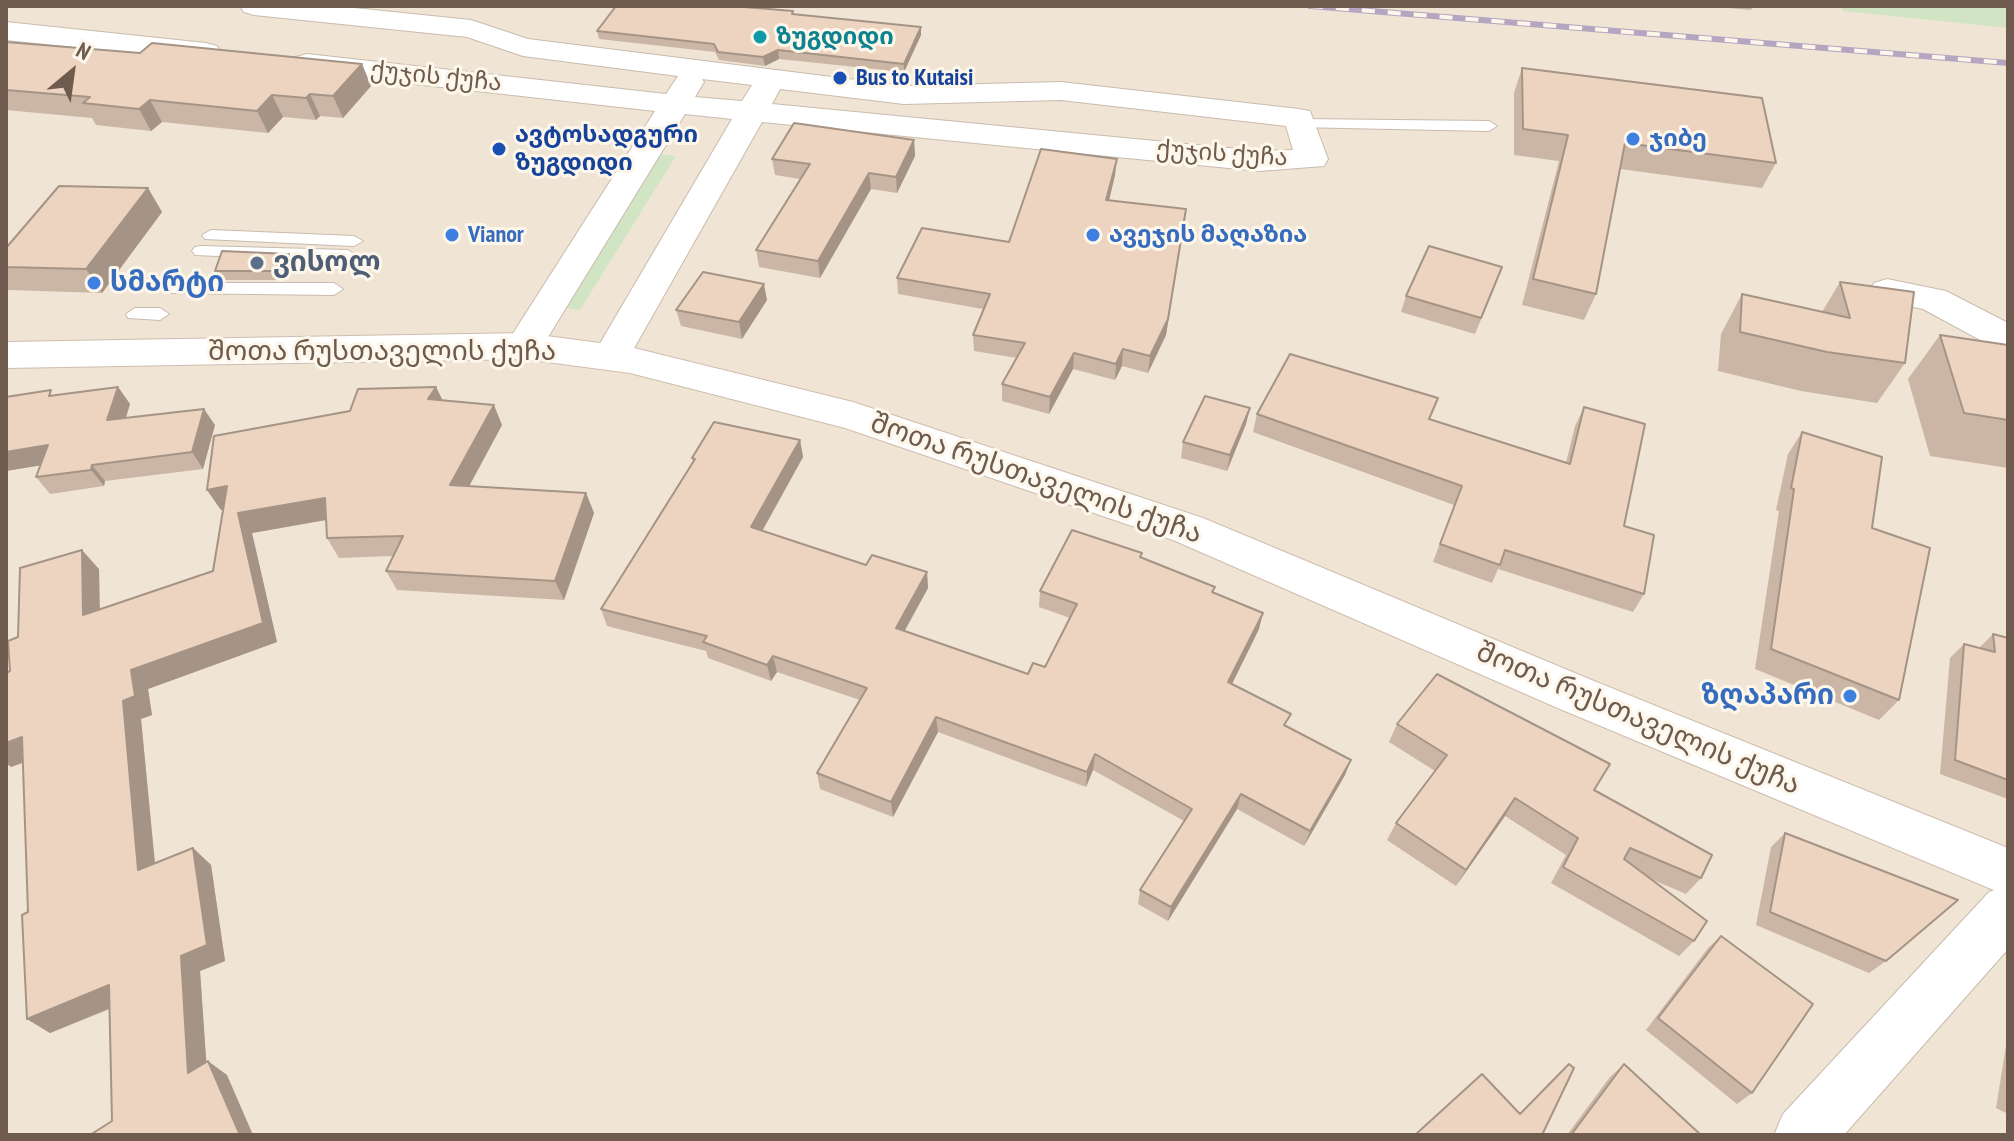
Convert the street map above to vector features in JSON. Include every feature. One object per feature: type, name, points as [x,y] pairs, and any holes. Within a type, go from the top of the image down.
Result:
[{"type":"street","name":"ქუჯის ქუჩა","points":[[254,6],[471,29],[523,47],[904,95],[1061,91],[1299,118],[1312,159],[1259,161],[676,104],[272,60]]},
{"type":"street","points":[[6,31],[241,56]]},
{"type":"street","points":[[524,346],[697,70]]},
{"type":"street","points":[[611,357],[771,78]]},
{"type":"street","points":[[1887,291],[1933,299],[2008,339]]},
{"type":"street","name":"შოთა რუსთაველის ქუჩა","points":[[6,355],[524,346],[611,357],[853,416],[1188,529],[1577,695],[2008,872]]},
{"type":"street","points":[[1804,1135],[2008,910]]},
{"type":"lane","points":[[1301,124],[1489,126]]},
{"type":"lane","points":[[201,251],[351,248],[211,235]]},
{"type":"lane","points":[[181,282],[337,282]]},
{"type":"lane","points":[[135,314],[160,314]]},
{"type":"shaded area","points":[[6,6],[2008,6],[2008,1135],[6,1135]]},
{"type":"green space","points":[[1841,6],[2008,6],[2008,28],[1843,11]]},
{"type":"green space","points":[[652,153],[676,156],[580,310],[553,306]]},
{"type":"building","name":"ზუგდიდი","points":[[616,6],[732,6],[921,27],[904,64],[778,50],[763,57],[718,52],[714,44],[597,31]]},
{"type":"building","points":[[6,42],[140,53],[152,43],[362,64],[333,96],[310,94],[306,98],[272,95],[257,111],[150,100],[139,109],[83,103],[90,97],[6,90]]},
{"type":"building","points":[[1522,68],[1762,98],[1776,163],[1625,143],[1596,294],[1533,279],[1568,135],[1523,129]]},
{"type":"building","points":[[794,123],[914,140],[896,177],[869,173],[818,261],[756,250],[810,164],[772,159]]},
{"type":"building","points":[[1041,149],[1117,159],[1106,200],[1186,209],[1168,319],[1150,356],[1123,349],[1116,364],[1074,353],[1050,397],[1002,384],[1025,343],[973,335],[990,294],[897,278],[922,228],[1009,242]]},
{"type":"building","points":[[59,186],[148,188],[86,269],[6,267],[6,248]]},
{"type":"building","points":[[1429,246],[1502,267],[1481,318],[1406,296]]},
{"type":"building","points":[[222,251],[289,254],[273,271],[215,271]]},
{"type":"building","points":[[703,272],[764,284],[739,322],[676,310]]},
{"type":"building","points":[[1840,282],[1914,292],[1905,363],[1827,352],[1740,332],[1742,294],[1850,318]]},
{"type":"building","points":[[1940,335],[2008,345],[2008,420],[1964,413]]},
{"type":"building","points":[[1290,354],[1438,398],[1429,419],[1570,464],[1584,407],[1645,424],[1624,526],[1654,535],[1644,594],[1505,550],[1500,565],[1440,544],[1462,486],[1257,414]]},
{"type":"building","points":[[118,387],[107,420],[204,409],[192,452],[92,465],[91,470],[36,477],[48,445],[6,452],[6,397],[51,390],[49,396]]},
{"type":"building","points":[[436,387],[428,399],[494,405],[450,485],[586,493],[555,581],[386,571],[403,536],[327,538],[325,498],[238,513],[263,623],[131,670],[135,696],[123,701],[138,870],[193,848],[207,945],[181,956],[188,1073],[208,1061],[240,1135],[90,1135],[112,1121],[109,985],[27,1019],[22,915],[28,912],[22,737],[6,743],[6,673],[10,671],[8,641],[18,637],[20,568],[82,550],[83,615],[213,571],[227,486],[207,490],[214,436],[350,411],[358,389]]},
{"type":"building","points":[[1205,396],[1250,408],[1230,455],[1183,442]]},
{"type":"building","points":[[714,422],[800,440],[751,527],[866,565],[872,555],[927,572],[896,628],[1028,674],[1033,663],[1045,667],[1077,604],[1040,591],[1072,530],[1142,553],[1140,557],[1215,587],[1212,592],[1263,613],[1228,682],[1291,714],[1284,725],[1351,760],[1310,831],[1241,794],[1171,907],[1140,890],[1192,809],[1095,754],[1087,772],[936,717],[891,802],[817,773],[867,688],[773,656],[767,665],[703,642],[707,636],[601,609],[695,459],[692,458]]},
{"type":"building","points":[[1802,432],[1882,457],[1872,528],[1930,548],[1899,700],[1771,649],[1794,489],[1791,488]]},
{"type":"building","points":[[1993,634],[2008,638],[2008,780],[1955,760],[1964,644],[1995,652]]},
{"type":"building","points":[[1437,674],[1610,764],[1594,790],[1712,855],[1701,878],[1630,848],[1624,859],[1707,921],[1694,941],[1563,867],[1578,838],[1515,798],[1466,870],[1396,823],[1447,755],[1397,724]]},
{"type":"building","points":[[1785,833],[1958,900],[1886,961],[1770,912]]},
{"type":"building","points":[[1721,936],[1813,1004],[1752,1093],[1658,1018]]},
{"type":"building","points":[[1569,1064],[1574,1068],[1542,1135],[1415,1135],[1482,1074],[1520,1114]]},
{"type":"building","points":[[1624,1064],[1701,1135],[1571,1135]]},
{"type":"railway","points":[[1310,6],[2008,63]]},
{"type":"place","name":"ზუგდიდი","points":[[760,37]]},
{"type":"place","name":"Bus to Kutaisi","points":[[840,78]]},
{"type":"place","name":"ჯიბე","points":[[1633,139]]},
{"type":"place","name":"ავტოსადგური ზუგდიდი","points":[[499,149]]},
{"type":"place","name":"Vianor","points":[[452,235]]},
{"type":"place","name":"ავეჯის მაღაზია","points":[[1093,235]]},
{"type":"place","name":"ვისოლ","points":[[257,263]]},
{"type":"place","name":"სმარტი","points":[[94,283]]},
{"type":"place","name":"ზღაპარი","points":[[1850,696]]}]
